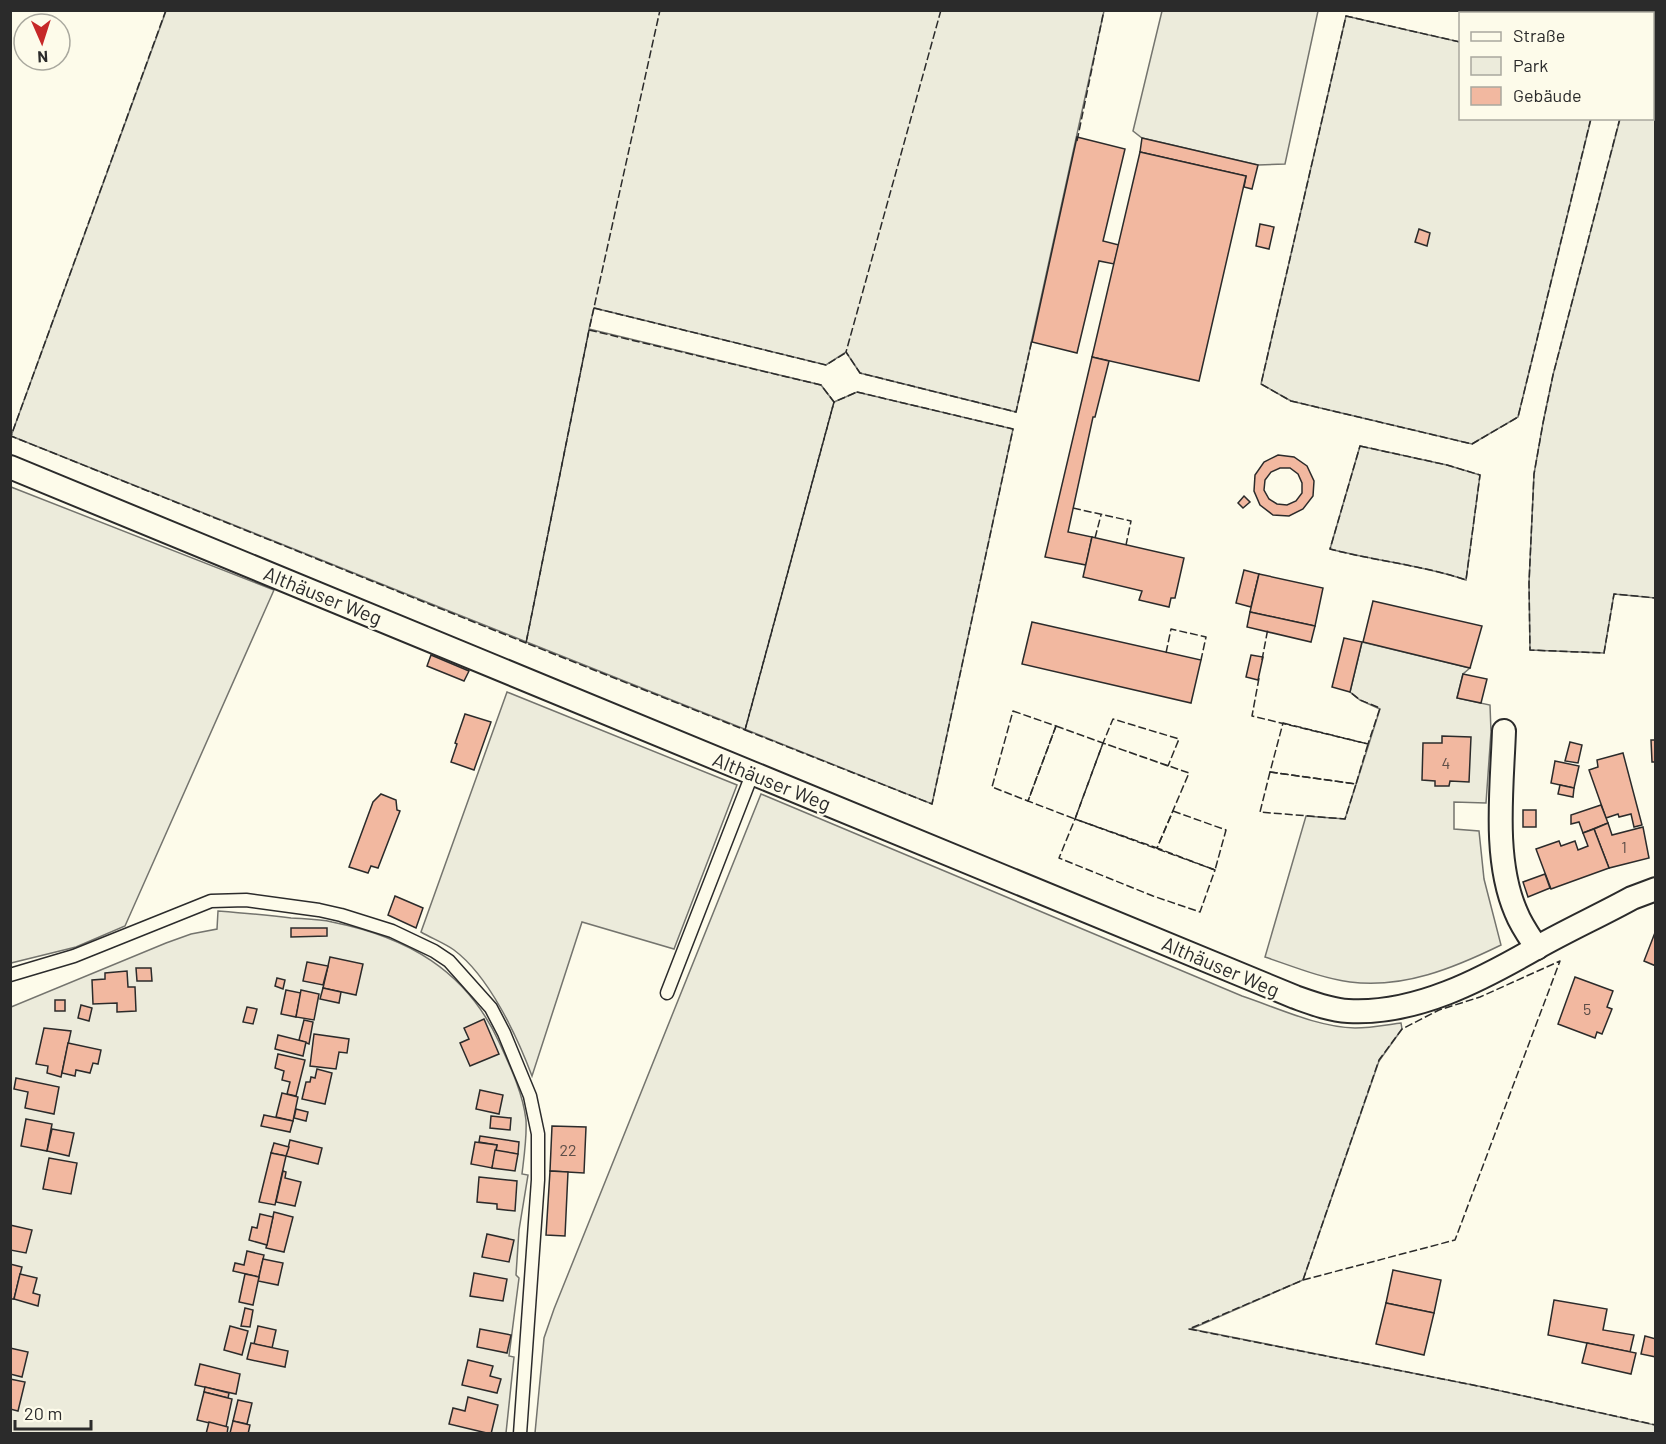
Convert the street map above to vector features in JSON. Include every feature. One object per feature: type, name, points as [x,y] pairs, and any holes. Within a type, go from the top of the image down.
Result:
[{"type":"street","name":"Althäuser Weg","points":[[10,468],[1320,1006],[1346,1011],[1373,1011],[1419,1002],[1489,975],[1632,898],[1656,889]]},
{"type":"street","points":[[1504,731],[1501,847],[1504,871],[1515,910],[1537,948]]},
{"type":"lane","points":[[667,993],[753,772]]},
{"type":"lane","points":[[10,975],[74,956],[211,902],[246,900],[341,915],[392,931],[434,951],[448,961],[491,1008],[530,1096],[538,1134],[538,1180],[520,1434]]},
{"type":"green space","points":[[166,11],[1104,11],[1016,412],[860,373],[846,352],[826,365],[594,308],[589,329],[821,385],[834,402],[857,392],[1013,429],[932,804],[11,436]]},
{"type":"green space","points":[[1162,11],[1318,11],[1285,164],[1258,165],[1142,138],[1133,131]]},
{"type":"green space","points":[[1655,11],[1655,598],[1614,594],[1604,653],[1530,650],[1529,583],[1534,474],[1553,375],[1620,120],[1654,120],[1654,12],[1608,12]]},
{"type":"green space","points":[[1346,16],[1459,42],[1459,120],[1591,120],[1518,417],[1472,444],[1291,401],[1261,384]]},
{"type":"green space","points":[[1360,446],[1447,465],[1480,475],[1466,580],[1330,549]]},
{"type":"green space","points":[[11,487],[274,590],[125,926],[76,947],[11,963]]},
{"type":"green space","points":[[1362,642],[1470,668],[1463,674],[1457,698],[1490,705],[1491,732],[1486,803],[1454,802],[1454,829],[1479,831],[1484,879],[1501,945],[1428,975],[1370,983],[1339,980],[1265,957],[1306,816],[1345,819],[1380,709],[1360,700],[1350,692]]},
{"type":"green space","points":[[507,692],[737,785],[674,949],[582,922],[532,1076],[510,1025],[479,975],[454,950],[421,932]]},
{"type":"green space","points":[[761,794],[1242,996],[1312,1021],[1341,1027],[1361,1028],[1401,1023],[1402,1029],[1379,1061],[1303,1280],[1191,1329],[1483,1387],[1655,1425],[1655,1433],[535,1433],[544,1338],[554,1309]]},
{"type":"green space","points":[[218,911],[327,921],[385,937],[409,948],[451,976],[470,995],[499,1042],[522,1100],[526,1120],[526,1140],[522,1174],[528,1175],[519,1230],[516,1275],[519,1278],[509,1356],[514,1357],[506,1433],[11,1434],[11,1007],[166,943],[191,934],[217,929]]},
{"type":"building","points":[[1077,137],[1125,149],[1103,241],[1119,245],[1114,264],[1099,261],[1077,353],[1032,342]]},
{"type":"building","points":[[1142,138],[1258,165],[1252,189],[1244,187],[1246,176],[1140,152]]},
{"type":"building","points":[[1140,152],[1246,176],[1199,381],[1092,357]]},
{"type":"building","points":[[1260,224],[1274,227],[1269,249],[1256,246]]},
{"type":"building","points":[[1419,229],[1430,233],[1427,246],[1415,242]]},
{"type":"building","points":[[1092,357],[1109,361],[1095,417],[1093,417],[1068,532],[1092,537],[1086,565],[1045,557]]},
{"type":"building","points":[[1278,455],[1294,457],[1307,466],[1314,481],[1313,496],[1303,509],[1289,516],[1273,515],[1260,505],[1254,491],[1255,475],[1264,462]],"holes":[[[1280,468],[1290,468],[1298,474],[1302,483],[1302,493],[1296,501],[1287,505],[1277,504],[1269,499],[1264,490],[1265,480],[1271,472]]]},
{"type":"building","points":[[1244,496],[1250,502],[1243,508],[1238,503]]},
{"type":"building","points":[[1092,537],[1184,558],[1175,598],[1171,598],[1169,607],[1139,600],[1142,591],[1083,577]]},
{"type":"building","points":[[1244,570],[1259,574],[1251,607],[1236,603]]},
{"type":"building","points":[[1259,574],[1323,588],[1315,626],[1250,612]]},
{"type":"building","points":[[1373,601],[1482,626],[1470,668],[1363,642]]},
{"type":"building","points":[[1250,612],[1315,626],[1311,642],[1247,627]]},
{"type":"building","points":[[1032,622],[1201,660],[1191,703],[1022,664]]},
{"type":"building","points":[[1344,638],[1362,642],[1350,692],[1332,687]]},
{"type":"building","points":[[431,655],[469,671],[464,681],[427,666]]},
{"type":"building","points":[[1251,655],[1263,657],[1258,680],[1246,677]]},
{"type":"building","points":[[1463,674],[1487,679],[1481,703],[1457,698]]},
{"type":"building","points":[[465,714],[491,722],[474,770],[451,762]]},
{"type":"building","points":[[1442,736],[1471,737],[1469,782],[1450,781],[1449,786],[1435,786],[1435,781],[1422,780],[1423,743],[1442,743]]},
{"type":"building","points":[[1651,740],[1656,740],[1656,762],[1652,762]]},
{"type":"building","points":[[1570,742],[1582,745],[1578,763],[1565,761]]},
{"type":"building","points":[[1623,753],[1642,825],[1634,827],[1631,814],[1619,817],[1618,814],[1606,818],[1589,770],[1598,767],[1597,760]]},
{"type":"building","points":[[1555,761],[1579,766],[1574,788],[1551,783]]},
{"type":"building","points":[[1560,785],[1574,788],[1573,797],[1558,794]]},
{"type":"building","points":[[381,794],[396,800],[397,810],[400,811],[378,868],[371,866],[368,873],[349,867],[373,802]]},
{"type":"building","points":[[1601,805],[1608,823],[1583,833],[1579,822],[1571,824],[1571,815]]},
{"type":"building","points":[[1523,810],[1536,810],[1536,827],[1523,827]]},
{"type":"building","points":[[1608,823],[1612,835],[1643,827],[1649,858],[1609,868],[1594,829]]},
{"type":"building","points":[[1594,829],[1609,868],[1551,889],[1536,849],[1559,841],[1561,846],[1575,841],[1578,850],[1588,846],[1583,833]]},
{"type":"building","points":[[1545,874],[1550,888],[1528,897],[1523,882]]},
{"type":"building","points":[[395,896],[423,908],[416,928],[388,915]]},
{"type":"building","points":[[291,928],[327,928],[327,936],[291,937]]},
{"type":"building","points":[[1656,930],[1656,966],[1644,961]]},
{"type":"building","points":[[330,957],[363,964],[356,995],[323,988]]},
{"type":"building","points":[[307,962],[328,966],[323,985],[303,981]]},
{"type":"building","points":[[136,968],[151,968],[152,981],[137,981]]},
{"type":"building","points":[[127,971],[128,987],[135,987],[136,1011],[117,1012],[117,1003],[93,1004],[92,980],[105,979],[105,973]]},
{"type":"building","points":[[1575,977],[1613,991],[1607,1007],[1612,1009],[1602,1034],[1597,1032],[1595,1038],[1558,1024]]},
{"type":"building","points":[[277,978],[285,980],[283,989],[275,986]]},
{"type":"building","points":[[323,988],[341,992],[339,1003],[320,999]]},
{"type":"building","points":[[286,990],[301,993],[296,1017],[281,1014]]},
{"type":"building","points":[[301,990],[319,994],[314,1020],[296,1017]]},
{"type":"building","points":[[55,1000],[65,1000],[65,1011],[55,1011]]},
{"type":"building","points":[[81,1005],[92,1008],[89,1021],[78,1018]]},
{"type":"building","points":[[247,1007],[257,1009],[253,1024],[243,1022]]},
{"type":"building","points":[[484,1019],[499,1054],[470,1066],[460,1043],[469,1039],[464,1028]]},
{"type":"building","points":[[304,1020],[313,1022],[309,1044],[299,1040]]},
{"type":"building","points":[[44,1028],[71,1031],[61,1077],[47,1073],[48,1066],[36,1064]]},
{"type":"building","points":[[314,1034],[349,1039],[347,1053],[339,1052],[336,1069],[310,1066]]},
{"type":"building","points":[[278,1035],[306,1042],[303,1056],[275,1049]]},
{"type":"building","points":[[68,1043],[101,1050],[98,1064],[93,1063],[90,1073],[76,1070],[75,1076],[62,1073]]},
{"type":"building","points":[[278,1054],[305,1060],[296,1096],[287,1094],[290,1082],[282,1080],[284,1071],[275,1068]]},
{"type":"building","points":[[317,1069],[332,1073],[325,1104],[302,1099],[306,1082],[310,1082],[311,1077],[315,1078]]},
{"type":"building","points":[[16,1078],[59,1087],[54,1114],[25,1108],[28,1092],[14,1089]]},
{"type":"building","points":[[480,1090],[503,1095],[499,1114],[476,1109]]},
{"type":"building","points":[[282,1093],[298,1097],[293,1121],[276,1117]]},
{"type":"building","points":[[296,1109],[308,1112],[306,1121],[294,1118]]},
{"type":"building","points":[[264,1115],[293,1121],[290,1132],[261,1126]]},
{"type":"building","points":[[491,1116],[511,1118],[510,1130],[490,1128]]},
{"type":"building","points":[[26,1119],[52,1124],[47,1151],[21,1146]]},
{"type":"building","points":[[552,1126],[586,1127],[584,1173],[550,1171]]},
{"type":"building","points":[[52,1129],[74,1133],[69,1156],[47,1151]]},
{"type":"building","points":[[480,1136],[519,1142],[518,1154],[496,1151],[497,1145],[479,1142]]},
{"type":"building","points":[[290,1140],[322,1148],[318,1164],[286,1156]]},
{"type":"building","points":[[475,1142],[497,1145],[492,1168],[471,1164]]},
{"type":"building","points":[[274,1143],[289,1147],[286,1156],[271,1153]]},
{"type":"building","points":[[495,1150],[518,1154],[515,1171],[492,1168]]},
{"type":"building","points":[[271,1153],[286,1156],[275,1205],[259,1202]]},
{"type":"building","points":[[49,1158],[77,1163],[71,1194],[43,1189]]},
{"type":"building","points":[[283,1171],[286,1172],[285,1178],[301,1182],[295,1206],[276,1202]]},
{"type":"building","points":[[550,1171],[568,1172],[565,1236],[546,1235]]},
{"type":"building","points":[[479,1177],[517,1181],[515,1211],[497,1209],[497,1204],[477,1202]]},
{"type":"building","points":[[274,1212],[293,1217],[284,1252],[266,1248]]},
{"type":"building","points":[[260,1214],[273,1217],[267,1245],[249,1240],[252,1227],[257,1228]]},
{"type":"building","points":[[10,1225],[32,1230],[26,1253],[10,1250]]},
{"type":"building","points":[[487,1234],[514,1240],[509,1262],[482,1257]]},
{"type":"building","points":[[247,1251],[264,1255],[259,1277],[233,1271],[235,1263],[244,1265]]},
{"type":"building","points":[[263,1259],[283,1263],[278,1285],[258,1281]]},
{"type":"building","points":[[10,1264],[22,1267],[14,1299],[10,1299]]},
{"type":"building","points":[[1393,1270],[1441,1280],[1434,1313],[1386,1303]]},
{"type":"building","points":[[474,1273],[507,1279],[503,1301],[470,1296]]},
{"type":"building","points":[[20,1274],[37,1278],[33,1293],[40,1295],[38,1306],[14,1299]]},
{"type":"building","points":[[245,1274],[259,1277],[253,1305],[239,1302]]},
{"type":"building","points":[[1554,1300],[1607,1309],[1603,1330],[1634,1335],[1630,1352],[1548,1335]]},
{"type":"building","points":[[1386,1303],[1434,1313],[1424,1355],[1376,1344]]},
{"type":"building","points":[[245,1308],[253,1310],[250,1327],[241,1326]]},
{"type":"building","points":[[230,1326],[248,1331],[242,1355],[224,1350]]},
{"type":"building","points":[[258,1326],[276,1330],[272,1348],[254,1344]]},
{"type":"building","points":[[480,1329],[511,1335],[507,1353],[477,1347]]},
{"type":"building","points":[[1645,1336],[1656,1339],[1656,1357],[1641,1354]]},
{"type":"building","points":[[251,1343],[288,1351],[285,1367],[247,1359]]},
{"type":"building","points":[[1587,1343],[1636,1353],[1631,1374],[1582,1363]]},
{"type":"building","points":[[10,1348],[28,1352],[22,1377],[10,1374]]},
{"type":"building","points":[[468,1360],[493,1366],[490,1376],[501,1379],[497,1393],[462,1385]]},
{"type":"building","points":[[200,1364],[240,1374],[236,1394],[195,1385]]},
{"type":"building","points":[[10,1379],[25,1382],[18,1411],[10,1409]]},
{"type":"building","points":[[205,1387],[229,1393],[228,1398],[204,1392]]},
{"type":"building","points":[[204,1392],[232,1399],[226,1427],[197,1420]]},
{"type":"building","points":[[468,1397],[498,1405],[491,1434],[449,1424],[453,1408],[465,1411]]},
{"type":"building","points":[[238,1400],[252,1403],[247,1424],[233,1421]]},
{"type":"building","points":[[233,1421],[250,1425],[248,1434],[230,1433]]},
{"type":"building","points":[[209,1422],[228,1427],[227,1434],[206,1434]]},
{"type":"fence","points":[[166,10],[11,436],[526,643],[589,330],[660,10]]},
{"type":"fence","points":[[941,10],[846,352],[860,373],[1016,412],[1032,340]]},
{"type":"fence","points":[[1077,141],[1104,10]]},
{"type":"fence","points":[[1459,42],[1346,16],[1261,384],[1291,401],[1472,444],[1518,417],[1591,120]]},
{"type":"fence","points":[[1619,120],[1553,375],[1534,474],[1529,583],[1530,650],[1604,653],[1614,594],[1656,598]]},
{"type":"fence","points":[[594,308],[826,365],[847,352]]},
{"type":"fence","points":[[589,330],[821,385],[834,402],[745,730],[526,643],[589,330]]},
{"type":"fence","points":[[857,392],[1013,429],[932,804],[745,730],[834,402],[857,392]]},
{"type":"fence","points":[[1360,446],[1447,465],[1480,475],[1466,580],[1330,549],[1360,446]]},
{"type":"fence","points":[[1073,508],[1131,521],[1126,545]]},
{"type":"fence","points":[[1095,538],[1101,515]]},
{"type":"fence","points":[[1262,660],[1268,628]]},
{"type":"fence","points":[[1166,653],[1171,629],[1206,637],[1201,660]]},
{"type":"fence","points":[[1259,678],[1252,716],[1368,744],[1380,708],[1360,700],[1350,692]]},
{"type":"fence","points":[[1013,711],[1056,726],[1028,801],[992,787],[1013,711]]},
{"type":"fence","points":[[1168,766],[1103,743],[1075,819],[1157,848],[1189,773],[1103,743],[1113,719],[1179,739],[1168,766]]},
{"type":"fence","points":[[1283,723],[1368,744],[1356,784],[1270,772],[1283,723]]},
{"type":"fence","points":[[1056,726],[1103,743],[1075,819],[1028,801],[1056,726]]},
{"type":"fence","points":[[1270,772],[1356,784],[1345,819],[1260,812],[1270,772]]},
{"type":"fence","points":[[1173,811],[1226,830],[1215,870],[1157,848],[1173,811]]},
{"type":"fence","points":[[1075,819],[1215,870],[1200,912],[1153,896],[1059,858],[1075,819]]},
{"type":"fence","points":[[1303,1280],[1379,1060],[1402,1029],[1439,1010],[1480,997],[1560,961],[1455,1240],[1303,1280],[1189,1329],[1483,1387],[1656,1425]]}]
